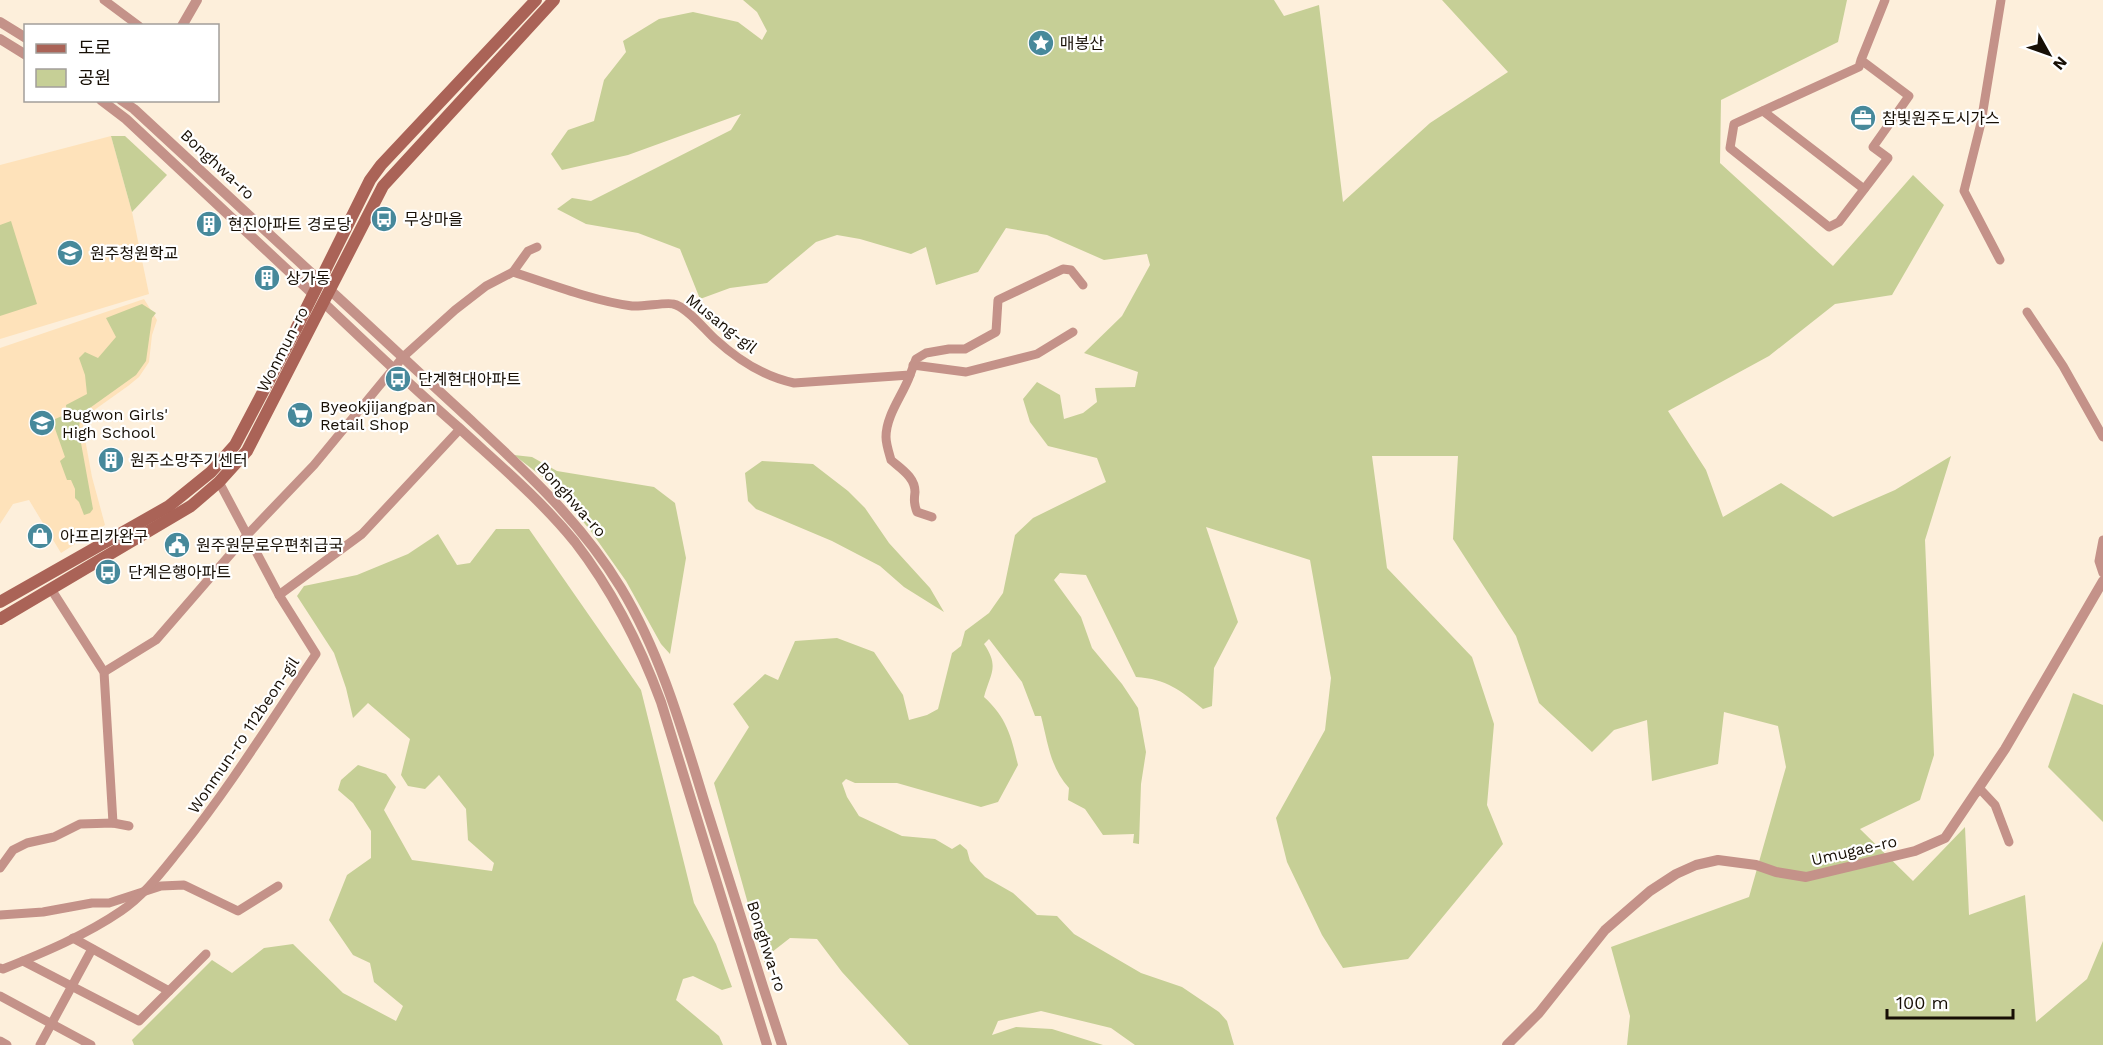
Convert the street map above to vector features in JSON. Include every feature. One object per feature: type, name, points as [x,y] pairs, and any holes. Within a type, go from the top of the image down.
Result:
[{"type":"main road","name":"Wonmun-ro","points":[[215,477],[236,445],[365,190],[381,165],[536,0]]},
{"type":"main road","name":"Wonmun-ro","points":[[0,619],[48,584],[215,477],[247,451],[383,186],[554,0]]},
{"type":"main road","name":"Bonghwa-ro","points":[[320,281],[331,291]]},
{"type":"main road","points":[[313,294],[324,303]]},
{"type":"main road","name":"Wonmun-ro","points":[[0,602],[48,584]]},
{"type":"street","points":[[104,0],[136,24]]},
{"type":"street","points":[[183,24],[197,0]]},
{"type":"street","points":[[1861,60],[1909,96],[1873,147],[1888,158],[1839,222],[1829,227],[1730,148],[1734,124],[1859,67],[1861,60],[1885,0]]},
{"type":"street","points":[[2000,260],[1964,191],[1981,123],[2001,0]]},
{"type":"street","points":[[0,22],[24,37]]},
{"type":"street","points":[[0,39],[24,54]]},
{"type":"street","name":"Bonghwa-ro","points":[[104,102],[126,119],[313,294]]},
{"type":"street","points":[[126,119],[137,105]]},
{"type":"street","name":"Bonghwa-ro","points":[[137,105],[320,281]]},
{"type":"street","points":[[1763,111],[1864,189]]},
{"type":"street","points":[[104,672],[156,640],[248,534],[314,465],[403,357],[438,324],[486,286],[513,272],[528,251],[537,247]]},
{"type":"street","name":"Musang-gil","points":[[911,370],[916,359],[926,353],[965,349],[996,332],[998,300],[1063,269],[1071,270],[1083,285]]},
{"type":"street","name":"Musang-gil","points":[[513,272],[575,292],[633,306],[673,303],[686,311],[718,342],[759,370],[777,380],[794,383],[911,370],[966,372],[1037,354],[1073,332]]},
{"type":"street","name":"Bonghwa-ro","points":[[331,291],[556,502],[590,542],[620,587],[658,662],[680,721],[782,1045]]},
{"type":"street","name":"Bonghwa-ro","points":[[324,303],[392,368],[514,477],[574,542],[602,582],[627,624],[661,702],[768,1045]]},
{"type":"street","points":[[2027,312],[2063,366],[2103,436]]},
{"type":"street","points":[[911,370],[905,388],[893,410],[886,436],[891,460],[906,472],[913,482],[915,491],[913,502],[917,512],[932,518]]},
{"type":"street","points":[[279,595],[362,534],[460,429]]},
{"type":"street","name":"Wonmun-ro 112beon-gil","points":[[0,968],[3,969],[23,961],[73,938],[123,910],[145,891],[209,812],[316,654],[279,595],[248,534],[215,477]]},
{"type":"street","points":[[2103,540],[2099,561],[2103,573]]},
{"type":"street","name":"Umugae-ro","points":[[1507,1045],[1539,1013],[1605,930],[1650,891],[1676,874],[1696,865],[1718,860],[1756,865],[1776,872],[1806,877],[1915,851],[1944,838],[2005,749],[2103,581]]},
{"type":"street","points":[[48,584],[104,672],[113,823]]},
{"type":"street","points":[[1976,793],[1980,789],[1995,805],[2009,842]]},
{"type":"street","points":[[0,868],[13,850],[27,843],[54,837],[80,824],[113,823],[129,826]]},
{"type":"street","points":[[0,915],[43,912],[92,903],[109,903],[161,886],[184,885],[238,912],[278,886]]},
{"type":"street","points":[[73,938],[169,991]]},
{"type":"street","points":[[40,1045],[92,949]]},
{"type":"street","points":[[23,961],[139,1021],[206,954]]},
{"type":"street","points":[[0,996],[91,1045]]},
{"type":"street","points":[[0,1041],[8,1045]]},
{"type":"shaded area","name":"원주청원학교","points":[[111,136],[132,212],[149,294],[0,339],[0,165]]},
{"type":"shaded area","name":"Bugwon Girls' High School","points":[[144,299],[157,320],[152,335],[149,362],[139,377],[83,418],[92,477],[105,525],[61,553],[29,500],[13,504],[0,524],[0,348]]},
{"type":"green space","points":[[743,0],[1274,0],[1284,16],[1319,5],[1343,202],[1430,123],[1508,72],[1442,0],[1847,0],[1838,42],[1721,100],[1720,163],[1833,266],[1913,175],[1944,205],[1892,295],[1835,304],[1769,356],[1668,411],[1706,470],[1723,517],[1781,483],[1833,517],[1895,490],[1951,456],[1925,540],[1934,755],[1920,800],[1860,829],[1913,881],[1965,827],[1969,915],[2025,895],[2036,1022],[2087,979],[2103,941],[2103,1045],[1627,1045],[1630,1016],[1611,947],[1749,897],[1786,767],[1778,726],[1724,712],[1718,764],[1652,781],[1647,720],[1614,730],[1592,752],[1539,703],[1516,636],[1453,539],[1458,456],[1372,456],[1387,568],[1472,657],[1494,724],[1487,805],[1503,844],[1408,959],[1343,968],[1322,935],[1287,862],[1276,818],[1325,730],[1331,678],[1310,560],[1206,527],[1238,622],[1214,668],[1212,706],[1203,709],[1165,683],[1136,677],[1086,575],[1060,573],[1054,580],[1081,617],[1092,648],[1122,684],[1138,708],[1146,752],[1141,784],[1139,844],[1133,843],[1134,834],[1103,835],[1085,809],[1068,800],[1069,788],[1054,763],[1041,716],[1035,716],[1022,682],[989,639],[984,644],[993,665],[984,697],[998,712],[1007,728],[1018,765],[998,802],[981,807],[897,783],[855,783],[846,779],[842,783],[847,797],[859,816],[902,836],[935,839],[952,849],[960,844],[967,850],[970,861],[985,877],[1013,893],[1037,915],[1057,916],[1074,934],[1141,973],[1182,987],[1219,1012],[1227,1021],[1234,1045],[1135,1045],[1111,1028],[1041,1011],[998,1021],[992,1035],[1016,1027],[1052,1029],[1103,1045],[909,1045],[842,972],[817,939],[790,938],[772,952],[765,964],[714,783],[749,727],[733,704],[765,674],[778,680],[795,641],[837,638],[874,652],[903,695],[909,720],[938,709],[952,653],[961,646],[965,631],[989,613],[1003,593],[1015,535],[1033,518],[1106,482],[1097,458],[1048,446],[1030,422],[1023,399],[1037,382],[1060,395],[1064,419],[1083,413],[1097,402],[1095,388],[1135,387],[1138,372],[1084,353],[1122,316],[1150,265],[1147,254],[1104,260],[1047,235],[1006,228],[978,272],[936,285],[926,247],[911,254],[860,239],[837,235],[816,242],[767,283],[730,288],[700,299],[680,249],[638,233],[586,224],[557,209],[572,198],[591,201],[731,130],[741,114],[628,155],[562,170],[551,154],[568,130],[594,121],[604,80],[626,52],[623,41],[659,19],[693,12],[738,22],[762,40],[767,31],[757,12]]},
{"type":"green space","points":[[111,136],[125,136],[167,175],[132,212]]},
{"type":"green space","points":[[11,221],[37,304],[0,316],[0,225]]},
{"type":"green space","points":[[142,304],[156,313],[152,318],[146,361],[136,375],[80,415],[79,432],[93,509],[84,515],[75,498],[75,489],[71,480],[67,480],[60,461],[65,457],[53,423],[55,419],[67,414],[66,405],[87,394],[85,375],[79,358],[85,352],[98,358],[116,337],[106,318]]},
{"type":"green space","points":[[514,455],[532,457],[557,471],[654,487],[675,503],[686,558],[670,654],[661,644],[626,581],[590,530],[553,485]]},
{"type":"green space","points":[[762,461],[813,464],[848,491],[865,508],[889,543],[930,588],[944,612],[904,587],[880,566],[832,541],[756,509],[748,501],[745,473]]},
{"type":"green space","points":[[496,529],[529,529],[641,690],[694,903],[716,944],[732,987],[722,990],[693,976],[683,979],[676,1000],[719,1036],[723,1045],[134,1045],[132,1040],[212,960],[232,973],[264,948],[293,944],[343,993],[396,1021],[403,1006],[374,982],[370,963],[353,955],[329,920],[347,875],[371,858],[371,831],[353,803],[338,790],[341,780],[358,765],[386,774],[396,787],[384,810],[412,860],[492,871],[494,863],[468,840],[466,809],[439,775],[425,789],[408,786],[401,775],[410,739],[368,703],[353,718],[334,653],[297,596],[304,586],[357,575],[408,554],[438,534],[457,565],[470,563]]},
{"type":"green space","points":[[2073,693],[2103,705],[2103,822],[2048,767]]},
{"type":"place","name":"매봉산","points":[[1041,43]]},
{"type":"place","name":"참빛원주도시가스","points":[[1863,118]]},
{"type":"place","name":"무상마을","points":[[384,219]]},
{"type":"place","name":"현진아파트 경로당","points":[[209,224]]},
{"type":"place","name":"원주청원학교","points":[[70,253]]},
{"type":"place","name":"상가동","points":[[267,278]]},
{"type":"place","name":"단계현대아파트","points":[[398,379]]},
{"type":"place","name":"Byeokjijangpan Retail Shop","points":[[300,415]]},
{"type":"place","name":"Bugwon Girls' High School","points":[[42,423]]},
{"type":"place","name":"원주소망주기센터","points":[[111,460]]},
{"type":"place","name":"아프리카완구","points":[[40,536]]},
{"type":"place","name":"원주원문로우편취급국","points":[[177,545]]},
{"type":"place","name":"단계은행아파트","points":[[108,572]]}]
